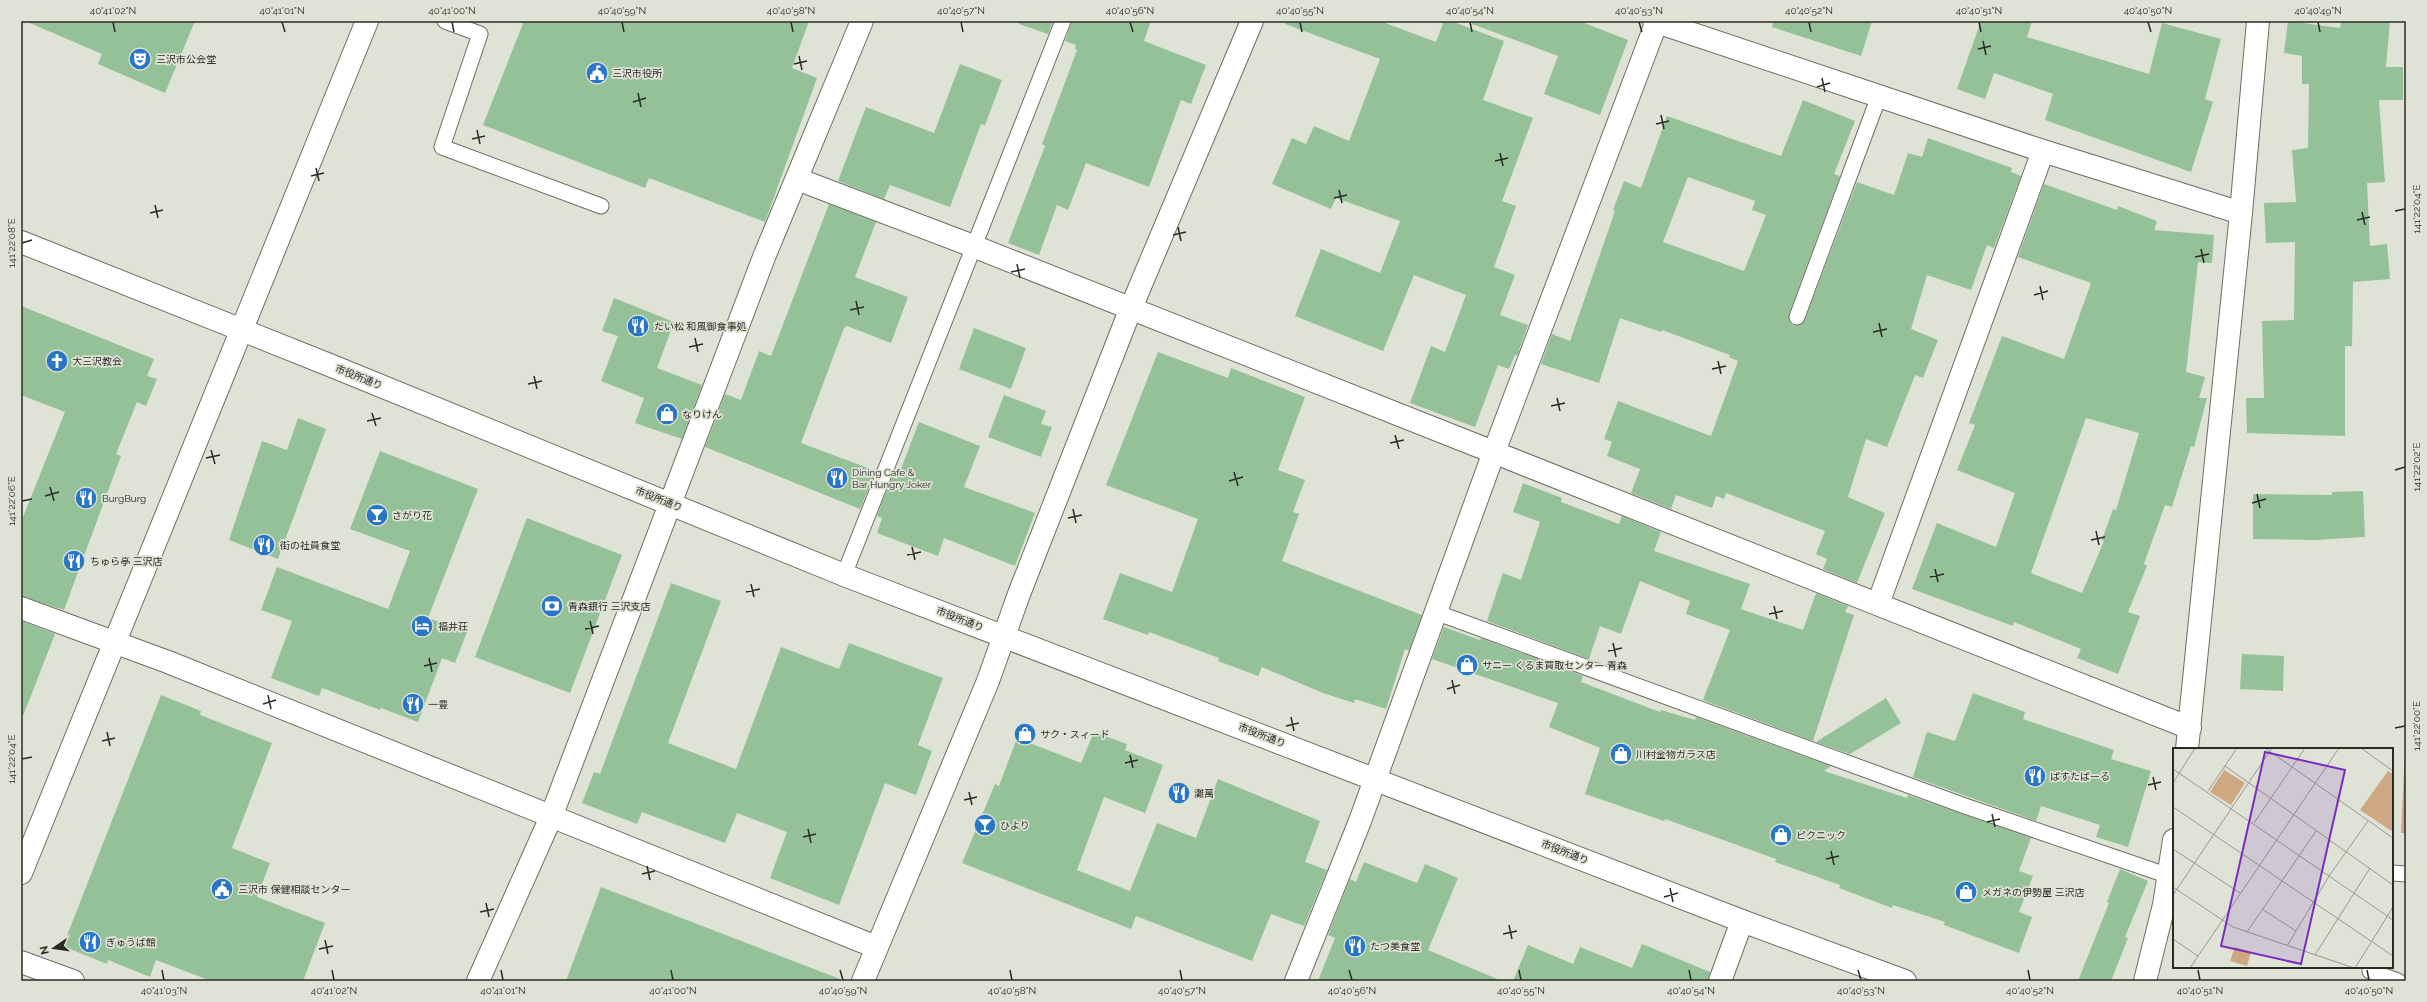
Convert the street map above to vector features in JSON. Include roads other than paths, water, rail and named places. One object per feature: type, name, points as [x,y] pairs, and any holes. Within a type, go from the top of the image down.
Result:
[{"type":"street","points":[[21,873],[367,21]]},
{"type":"street","points":[[478,981],[551,817],[764,257],[862,21]]},
{"type":"street","points":[[863,981],[1005,636],[1019,594],[1131,308],[1252,21]]},
{"type":"street","points":[[1296,981],[1360,821],[1374,778],[1494,452],[1656,21],[2043,151],[2241,213]]},
{"type":"street","points":[[2187,748],[2241,213],[2258,21]]},
{"type":"street","points":[[1878,604],[2043,151]]},
{"type":"street","points":[[797,179],[1131,308],[2190,728]]},
{"type":"street","name":"市役所通り","points":[[21,242],[670,503],[844,575],[1742,921],[1905,981]]},
{"type":"street","points":[[21,608],[182,668],[876,947]]},
{"type":"street","points":[[2145,981],[2171,876],[2173,852]]},
{"type":"street","points":[[1720,981],[1742,921]]},
{"type":"street","points":[[21,962],[73,981]]},
{"type":"lane","points":[[445,21],[480,34],[442,147],[601,206]]},
{"type":"lane","points":[[844,575],[1063,21]]},
{"type":"lane","points":[[1797,317],[1879,96]]},
{"type":"lane","points":[[1435,612],[1965,806],[2171,876]]},
{"type":"lane","points":[[2393,873],[2406,874]]},
{"type":"lane","points":[[2370,968],[2370,971],[2398,981]]},
{"type":"place","name":"三沢市公会堂","points":[[140,59]]},
{"type":"place","name":"三沢市役所","points":[[597,73]]},
{"type":"place","name":"だい松 和風御食事処","points":[[638,326]]},
{"type":"place","name":"大三沢教会","points":[[57,361]]},
{"type":"place","name":"なりけん","points":[[667,414]]},
{"type":"place","name":"Dining Cafe & Bar Hungry Joker","points":[[837,478]]},
{"type":"place","name":"BurgBurg","points":[[86,498]]},
{"type":"place","name":"さがり花","points":[[377,515]]},
{"type":"place","name":"街の社員食堂","points":[[264,545]]},
{"type":"place","name":"ちゅら亭 三沢店","points":[[74,561]]},
{"type":"place","name":"青森銀行 三沢支店","points":[[552,606]]},
{"type":"place","name":"福井荘","points":[[422,626]]},
{"type":"place","name":"サニー くるま買取センター 青森","points":[[1467,665]]},
{"type":"place","name":"一豊","points":[[413,704]]},
{"type":"place","name":"サク・スィード","points":[[1025,734]]},
{"type":"place","name":"川村金物ガラス店","points":[[1621,754]]},
{"type":"place","name":"ぱすたばーる","points":[[2035,776]]},
{"type":"place","name":"灘萬","points":[[1179,793]]},
{"type":"place","name":"ひより","points":[[985,825]]},
{"type":"place","name":"ピクニック","points":[[1781,835]]},
{"type":"place","name":"三沢市 保健相談センター","points":[[222,889]]},
{"type":"place","name":"メガネの伊勢屋 三沢店","points":[[1966,892]]},
{"type":"place","name":"ぎゅうば館","points":[[90,942]]},
{"type":"place","name":"たつ美食堂","points":[[1355,946]]}]
